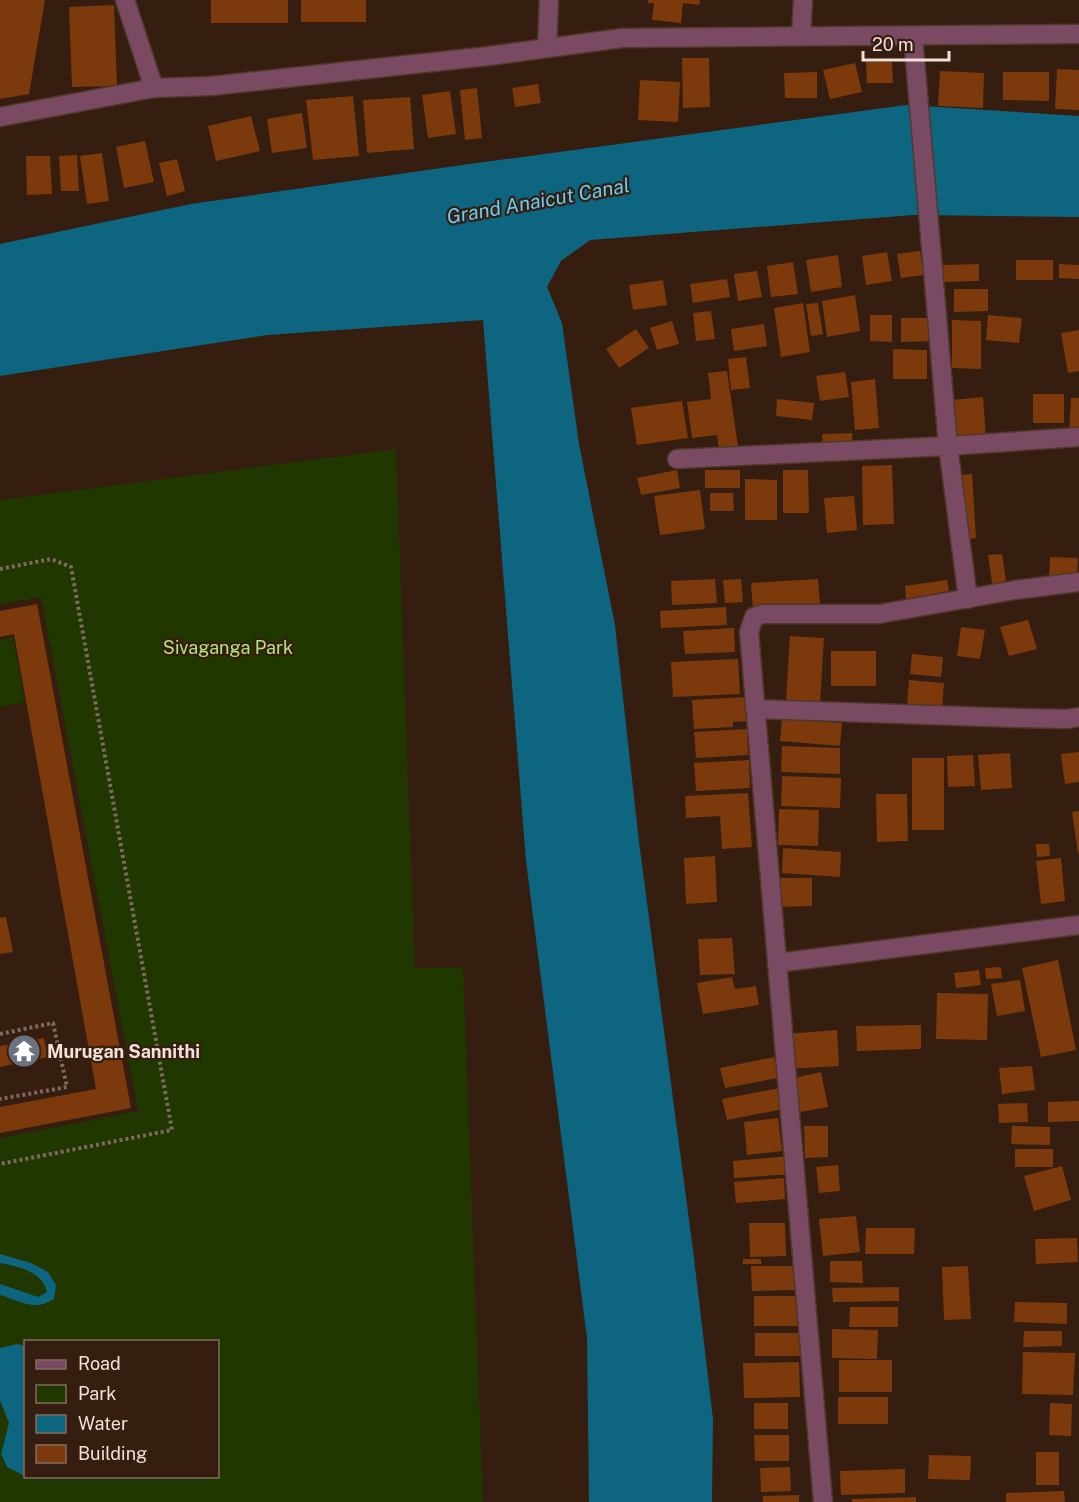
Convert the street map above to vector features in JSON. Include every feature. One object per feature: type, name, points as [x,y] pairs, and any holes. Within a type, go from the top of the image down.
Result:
[{"type":"street","points":[[125,0],[154,88]]},
{"type":"street","points":[[547,48],[549,0]]},
{"type":"street","points":[[801,36],[803,0]]},
{"type":"street","points":[[0,117],[154,88],[211,86],[621,38],[1079,34]]},
{"type":"street","points":[[913,36],[948,447],[968,599]]},
{"type":"street","points":[[677,459],[948,447],[1079,437]]},
{"type":"street","points":[[823,1502],[749,632],[754,617],[763,614],[879,614],[1079,582]]},
{"type":"street","points":[[755,709],[1021,718],[1079,717]]},
{"type":"street","points":[[777,963],[1079,925]]},
{"type":"path","points":[[0,569],[51,559],[71,567],[172,1130],[0,1164]]},
{"type":"path","points":[[0,1034],[53,1023],[67,1087],[0,1099]]},
{"type":"green space","name":"Sivaganga Park","points":[[396,449],[415,968],[463,967],[483,1502],[0,1502],[0,1138],[138,1111],[41,597],[0,604],[0,500]]},
{"type":"green space","points":[[13,637],[25,702],[0,707],[0,640]]},
{"type":"water","name":"Grand Anaicut Canal","points":[[906,105],[1079,116],[1079,217],[914,215],[590,240],[561,261],[547,287],[562,323],[579,444],[615,625],[639,842],[713,1419],[712,1502],[589,1502],[587,1338],[526,861],[483,320],[267,335],[0,376],[0,244],[191,204]]},
{"type":"water","points":[[0,1254],[31,1263],[48,1272],[56,1285],[54,1299],[47,1303],[34,1305],[0,1295],[0,1284],[38,1297],[47,1292],[40,1279],[29,1271],[0,1263]]},
{"type":"water","points":[[17,1344],[24,1346],[24,1476],[7,1467],[1,1454],[9,1423],[0,1400],[0,1348]]},
{"type":"building","points":[[0,0],[45,0],[29,94],[0,99]]},
{"type":"building","points":[[211,0],[288,0],[288,23],[211,23]]},
{"type":"building","points":[[301,0],[366,0],[366,22],[301,22]]},
{"type":"building","points":[[648,0],[700,0],[699,5],[683,3],[681,23],[652,20],[654,3],[648,3]]},
{"type":"building","points":[[114,5],[117,86],[72,87],[69,7]]},
{"type":"building","points":[[682,58],[709,58],[710,107],[683,108]]},
{"type":"building","points":[[866,62],[892,62],[893,83],[867,83]]},
{"type":"building","points":[[855,63],[862,92],[830,99],[823,70]]},
{"type":"building","points":[[1057,69],[1079,70],[1079,110],[1055,109]]},
{"type":"building","points":[[940,71],[984,73],[983,108],[938,106]]},
{"type":"building","points":[[817,72],[817,98],[785,98],[784,73]]},
{"type":"building","points":[[1003,72],[1049,72],[1049,101],[1003,100]]},
{"type":"building","points":[[640,80],[680,82],[678,122],[638,120]]},
{"type":"building","points":[[538,84],[541,103],[515,107],[512,88]]},
{"type":"building","points":[[477,88],[482,138],[465,140],[460,90]]},
{"type":"building","points":[[450,91],[456,134],[428,138],[422,95]]},
{"type":"building","points":[[353,96],[359,156],[313,160],[306,100]]},
{"type":"building","points":[[410,97],[414,149],[367,153],[363,100]]},
{"type":"building","points":[[302,113],[307,148],[272,153],[267,119]]},
{"type":"building","points":[[251,116],[260,151],[216,161],[208,126]]},
{"type":"building","points":[[145,141],[154,182],[124,188],[116,147]]},
{"type":"building","points":[[102,153],[109,201],[87,204],[80,156]]},
{"type":"building","points":[[77,155],[79,191],[61,191],[59,156]]},
{"type":"building","points":[[26,156],[50,156],[52,194],[27,195]]},
{"type":"building","points":[[177,159],[185,191],[167,196],[159,163]]},
{"type":"building","points":[[920,251],[924,275],[901,278],[897,254]]},
{"type":"building","points":[[887,252],[892,281],[866,285],[862,256]]},
{"type":"building","points":[[838,255],[842,287],[811,292],[806,260]]},
{"type":"building","points":[[1016,260],[1053,260],[1053,280],[1016,280]]},
{"type":"building","points":[[793,262],[798,294],[771,297],[767,266]]},
{"type":"building","points":[[979,264],[979,281],[943,282],[943,265]]},
{"type":"building","points":[[1059,264],[1079,265],[1079,279],[1059,278]]},
{"type":"building","points":[[757,271],[762,297],[738,301],[734,274]]},
{"type":"building","points":[[727,279],[730,297],[693,303],[690,284]]},
{"type":"building","points":[[663,280],[667,305],[633,310],[629,285]]},
{"type":"building","points":[[954,289],[988,289],[988,311],[954,312]]},
{"type":"building","points":[[855,295],[860,331],[827,337],[822,301]]},
{"type":"building","points":[[803,303],[810,352],[781,357],[774,308]]},
{"type":"building","points":[[818,303],[823,334],[811,336],[806,304]]},
{"type":"building","points":[[711,311],[715,339],[696,341],[693,313]]},
{"type":"building","points":[[870,315],[892,315],[892,342],[870,341]]},
{"type":"building","points":[[988,315],[1022,318],[1019,343],[986,340]]},
{"type":"building","points":[[901,318],[935,318],[935,341],[901,342]]},
{"type":"building","points":[[952,320],[981,321],[981,369],[952,368]]},
{"type":"building","points":[[672,321],[679,344],[657,350],[650,328]]},
{"type":"building","points":[[764,324],[767,346],[734,351],[731,329]]},
{"type":"building","points":[[636,329],[649,348],[619,368],[606,349]]},
{"type":"building","points":[[1079,330],[1079,371],[1068,373],[1061,333]]},
{"type":"building","points":[[893,349],[927,350],[927,379],[893,379]]},
{"type":"building","points":[[746,357],[750,388],[731,390],[728,359]]},
{"type":"building","points":[[727,371],[738,446],[719,449],[717,435],[692,438],[687,402],[711,399],[708,373]]},
{"type":"building","points":[[845,372],[849,397],[820,401],[816,376]]},
{"type":"building","points":[[875,379],[879,428],[855,430],[851,382]]},
{"type":"building","points":[[1033,394],[1064,394],[1064,423],[1033,423]]},
{"type":"building","points":[[983,397],[986,439],[952,441],[951,400]]},
{"type":"building","points":[[1071,398],[1079,398],[1079,432],[1069,433]]},
{"type":"building","points":[[777,399],[814,403],[812,420],[776,416]]},
{"type":"building","points":[[682,401],[688,438],[637,445],[631,408]]},
{"type":"building","points":[[852,433],[853,448],[823,449],[822,434]]},
{"type":"building","points":[[892,465],[894,524],[863,525],[862,466]]},
{"type":"building","points":[[677,470],[680,488],[641,495],[637,478]]},
{"type":"building","points":[[705,470],[740,470],[740,488],[705,488]]},
{"type":"building","points":[[783,470],[808,470],[809,513],[783,513]]},
{"type":"building","points":[[972,474],[976,538],[954,542],[950,476]]},
{"type":"building","points":[[745,479],[777,480],[777,520],[745,520]]},
{"type":"building","points":[[700,490],[705,529],[660,535],[654,496]]},
{"type":"building","points":[[710,493],[733,493],[734,511],[710,511]]},
{"type":"building","points":[[854,496],[857,530],[827,533],[824,498]]},
{"type":"building","points":[[1002,554],[1007,587],[993,590],[988,555]]},
{"type":"building","points":[[1050,557],[1078,558],[1077,582],[1049,581]]},
{"type":"building","points":[[715,579],[717,603],[672,605],[671,581]]},
{"type":"building","points":[[741,579],[743,602],[725,603],[723,580]]},
{"type":"building","points":[[818,579],[820,606],[753,610],[751,583]]},
{"type":"building","points":[[947,580],[949,591],[906,599],[905,586]]},
{"type":"building","points":[[37,604],[131,1108],[0,1133],[0,1107],[96,1089],[14,634],[0,637],[0,611]]},
{"type":"building","points":[[726,607],[727,625],[661,628],[660,611]]},
{"type":"building","points":[[1028,620],[1037,649],[1009,656],[1000,627]]},
{"type":"building","points":[[961,627],[985,630],[980,659],[957,656]]},
{"type":"building","points":[[734,628],[735,652],[685,654],[683,631]]},
{"type":"building","points":[[790,636],[824,638],[820,703],[786,701]]},
{"type":"building","points":[[831,651],[876,651],[876,686],[831,686]]},
{"type":"building","points":[[912,654],[943,657],[941,677],[910,674]]},
{"type":"building","points":[[738,659],[740,694],[673,697],[671,662]]},
{"type":"building","points":[[909,680],[944,683],[942,710],[907,707]]},
{"type":"building","points":[[747,697],[748,721],[733,722],[733,727],[694,729],[692,700]]},
{"type":"building","points":[[782,719],[842,723],[840,746],[780,741]]},
{"type":"building","points":[[747,729],[748,755],[696,758],[694,732]]},
{"type":"building","points":[[782,746],[840,748],[840,774],[781,772]]},
{"type":"building","points":[[1079,752],[1079,782],[1065,784],[1061,754]]},
{"type":"building","points":[[1010,753],[1012,788],[981,790],[978,755]]},
{"type":"building","points":[[973,755],[975,786],[948,787],[947,756]]},
{"type":"building","points":[[912,758],[944,758],[944,830],[912,830]]},
{"type":"building","points":[[749,760],[750,788],[696,791],[694,763]]},
{"type":"building","points":[[782,776],[841,778],[840,808],[781,806]]},
{"type":"building","points":[[748,793],[752,847],[722,849],[720,816],[686,818],[685,796]]},
{"type":"building","points":[[876,794],[907,794],[908,841],[877,842]]},
{"type":"building","points":[[779,809],[819,810],[818,846],[778,845]]},
{"type":"building","points":[[1079,811],[1079,852],[1078,853],[1072,812]]},
{"type":"building","points":[[1036,844],[1049,844],[1050,856],[1037,857]]},
{"type":"building","points":[[783,848],[841,852],[840,877],[782,873]]},
{"type":"building","points":[[715,856],[717,902],[686,904],[684,858]]},
{"type":"building","points":[[1061,858],[1065,901],[1041,904],[1036,861]]},
{"type":"building","points":[[778,878],[812,878],[812,906],[779,907]]},
{"type":"building","points":[[6,917],[13,952],[0,954],[0,918]]},
{"type":"building","points":[[732,938],[735,974],[700,975],[698,939]]},
{"type":"building","points":[[1058,960],[1076,1050],[1041,1057],[1022,968]]},
{"type":"building","points":[[1001,967],[1002,978],[986,979],[985,968]]},
{"type":"building","points":[[979,970],[981,985],[956,988],[954,973]]},
{"type":"building","points":[[732,977],[735,989],[756,986],[759,1005],[703,1014],[697,983]]},
{"type":"building","points":[[1020,980],[1025,1011],[997,1016],[991,984]]},
{"type":"building","points":[[937,993],[988,994],[987,1040],[936,1039]]},
{"type":"building","points":[[921,1025],[921,1049],[857,1051],[856,1026]]},
{"type":"building","points":[[837,1030],[839,1066],[789,1069],[786,1034]]},
{"type":"building","name":"Murugan Sannithi","points":[[44,1038],[48,1057],[0,1067],[0,1046]]},
{"type":"building","points":[[774,1057],[778,1078],[725,1088],[720,1068]]},
{"type":"building","points":[[1032,1066],[1035,1090],[1002,1094],[999,1068]]},
{"type":"building","points":[[821,1072],[828,1107],[800,1112],[793,1078]]},
{"type":"building","points":[[780,1088],[784,1109],[727,1120],[722,1099]]},
{"type":"building","points":[[1079,1101],[1079,1121],[1048,1122],[1048,1102]]},
{"type":"building","points":[[1027,1103],[1028,1122],[999,1123],[998,1104]]},
{"type":"building","points":[[778,1118],[782,1151],[747,1155],[744,1122]]},
{"type":"building","points":[[804,1126],[828,1126],[828,1157],[805,1158]]},
{"type":"building","points":[[1012,1126],[1050,1127],[1050,1145],[1011,1144]]},
{"type":"building","points":[[1015,1149],[1053,1149],[1053,1167],[1015,1167]]},
{"type":"building","points":[[791,1156],[792,1174],[734,1178],[733,1161]]},
{"type":"building","points":[[838,1165],[840,1191],[819,1193],[816,1167]]},
{"type":"building","points":[[1062,1166],[1071,1200],[1034,1211],[1024,1176]]},
{"type":"building","points":[[784,1178],[785,1199],[736,1203],[734,1182]]},
{"type":"building","points":[[856,1216],[860,1252],[823,1256],[819,1219]]},
{"type":"building","points":[[749,1223],[785,1223],[786,1256],[750,1257]]},
{"type":"building","points":[[866,1228],[915,1228],[914,1254],[865,1254]]},
{"type":"building","points":[[1077,1238],[1078,1262],[1036,1264],[1035,1239]]},
{"type":"building","points":[[743,1259],[761,1259],[761,1264],[743,1264]]},
{"type":"building","points":[[830,1261],[862,1261],[863,1283],[830,1282]]},
{"type":"building","points":[[751,1266],[794,1266],[794,1290],[752,1291]]},
{"type":"building","points":[[968,1266],[971,1319],[944,1320],[942,1267]]},
{"type":"building","points":[[899,1287],[899,1301],[833,1302],[832,1288]]},
{"type":"building","points":[[754,1296],[798,1296],[798,1326],[754,1326]]},
{"type":"building","points":[[1015,1302],[1067,1303],[1067,1324],[1014,1322]]},
{"type":"building","points":[[850,1307],[898,1307],[898,1327],[849,1327]]},
{"type":"building","points":[[832,1329],[878,1330],[877,1359],[832,1358]]},
{"type":"building","points":[[1024,1331],[1062,1331],[1062,1346],[1023,1347]]},
{"type":"building","points":[[755,1333],[799,1333],[800,1356],[755,1356]]},
{"type":"building","points":[[1023,1352],[1075,1353],[1073,1395],[1022,1394]]},
{"type":"building","points":[[839,1360],[892,1360],[892,1392],[839,1392]]},
{"type":"building","points":[[799,1362],[800,1397],[744,1398],[743,1363]]},
{"type":"building","points":[[838,1397],[888,1397],[888,1424],[838,1424]]},
{"type":"building","points":[[754,1403],[788,1403],[788,1429],[754,1429]]},
{"type":"building","points":[[1050,1403],[1072,1404],[1071,1436],[1049,1435]]},
{"type":"building","points":[[754,1435],[789,1435],[789,1461],[755,1461]]},
{"type":"building","points":[[1036,1452],[1059,1452],[1059,1485],[1036,1485]]},
{"type":"building","points":[[929,1455],[971,1456],[970,1480],[928,1479]]},
{"type":"building","points":[[790,1467],[791,1491],[761,1492],[760,1468]]},
{"type":"building","points":[[905,1469],[905,1493],[841,1495],[840,1471]]},
{"type":"building","points":[[1064,1491],[1065,1502],[1006,1502],[1006,1493]]},
{"type":"building","points":[[799,1495],[799,1502],[763,1502],[763,1496]]},
{"type":"building","points":[[916,1497],[916,1502],[852,1502],[852,1499]]},
{"type":"place","name":"Murugan Sannithi","points":[[24,1051]]}]
